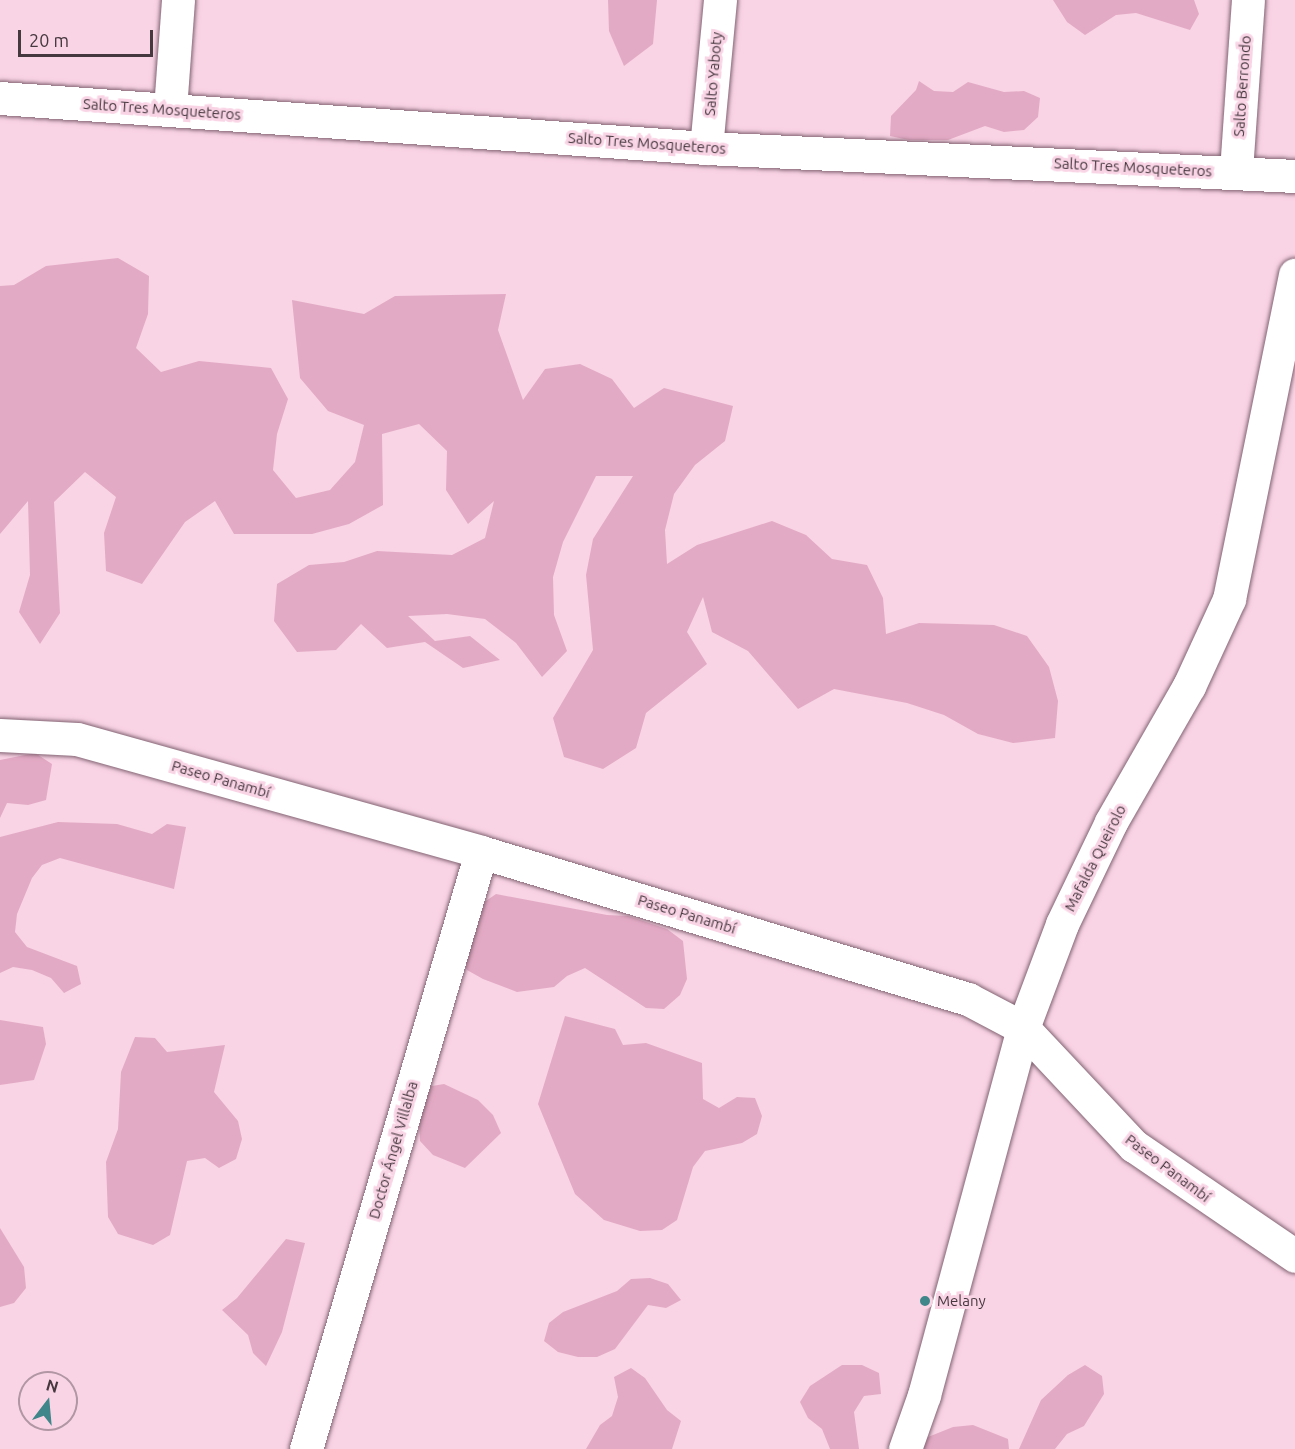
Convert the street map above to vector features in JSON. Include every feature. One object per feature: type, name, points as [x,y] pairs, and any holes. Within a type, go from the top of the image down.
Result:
[{"type":"street","points":[[170,109],[178,0]]},
{"type":"street","name":"Salto Yaboty","points":[[706,148],[720,0]]},
{"type":"street","name":"Salto Berrondo","points":[[1236,171],[1248,0]]},
{"type":"street","name":"Salto Tres Mosqueteros","points":[[0,98],[706,148],[1236,171],[1295,176]]},
{"type":"street","name":"Mafalda Queirolo","points":[[905,1449],[924,1395],[1023,1028],[1062,924],[1111,822],[1189,686],[1229,599],[1295,274]]},
{"type":"street","name":"Paseo Panambí","points":[[0,735],[77,739],[481,852],[968,999],[1023,1028],[1134,1146],[1295,1256]]},
{"type":"street","name":"Doctor Ángel Villalba","points":[[306,1449],[481,852]]},
{"type":"shaded area","points":[[608,0],[657,0],[653,44],[624,66],[609,31]]},
{"type":"shaded area","points":[[1053,0],[1194,0],[1199,14],[1190,30],[1136,13],[1116,15],[1085,35],[1067,22]]},
{"type":"shaded area","points":[[919,81],[934,91],[953,92],[968,82],[1004,92],[1024,91],[1040,98],[1038,117],[1024,130],[1004,132],[985,126],[948,140],[909,140],[890,136],[891,116],[916,90]]},
{"type":"shaded area","points":[[118,258],[149,276],[148,314],[136,348],[161,372],[199,361],[271,368],[288,399],[277,434],[273,470],[296,498],[330,490],[355,462],[364,425],[328,411],[300,378],[292,300],[364,314],[395,296],[506,294],[498,330],[523,400],[545,369],[580,364],[612,379],[634,408],[664,388],[733,406],[725,441],[695,465],[674,494],[665,530],[667,564],[697,545],[772,521],[806,535],[832,559],[867,565],[883,598],[886,634],[919,623],[994,625],[1027,636],[1049,667],[1058,701],[1055,738],[1013,743],[978,734],[944,715],[907,703],[834,689],[798,709],[748,651],[712,632],[703,597],[687,632],[707,664],[646,713],[636,748],[603,769],[564,757],[553,718],[593,650],[586,575],[593,539],[633,476],[596,476],[563,542],[553,577],[554,615],[567,651],[542,677],[516,643],[485,619],[447,614],[408,616],[435,641],[470,636],[500,660],[463,668],[425,642],[387,648],[361,624],[336,650],[297,652],[274,621],[277,584],[309,565],[344,562],[377,551],[452,555],[485,538],[494,501],[468,524],[446,490],[447,451],[419,424],[382,434],[383,505],[349,524],[312,534],[234,534],[215,501],[185,522],[142,584],[106,571],[104,533],[116,497],[85,472],[54,502],[60,613],[40,644],[19,612],[30,575],[28,501],[0,534],[0,286],[14,285],[46,266]]},
{"type":"shaded area","points":[[35,753],[52,764],[46,800],[28,805],[7,803],[0,818],[0,760]]},
{"type":"shaded area","points":[[58,822],[117,824],[152,834],[167,824],[186,827],[174,889],[60,858],[42,865],[32,878],[17,914],[15,932],[27,947],[77,966],[81,984],[64,993],[51,978],[32,970],[13,967],[0,973],[0,837]]},
{"type":"shaded area","points":[[496,894],[607,915],[628,916],[667,929],[683,941],[687,979],[680,995],[664,1009],[646,1008],[585,968],[567,976],[554,987],[517,992],[483,979],[467,970],[459,954],[480,905]]},
{"type":"shaded area","points":[[565,1016],[615,1029],[623,1045],[646,1043],[702,1063],[703,1099],[719,1108],[737,1097],[755,1098],[762,1116],[757,1134],[742,1143],[705,1151],[693,1167],[677,1220],[662,1230],[640,1231],[604,1220],[575,1194],[538,1104]]},
{"type":"shaded area","points":[[0,1020],[43,1027],[46,1044],[34,1080],[0,1085]]},
{"type":"shaded area","points":[[135,1037],[155,1038],[167,1052],[225,1045],[214,1092],[238,1121],[242,1139],[236,1159],[219,1168],[205,1158],[187,1161],[170,1235],[153,1245],[118,1234],[108,1217],[106,1162],[118,1129],[121,1072]]},
{"type":"shaded area","points":[[444,1084],[478,1100],[493,1115],[501,1133],[465,1168],[433,1155],[420,1141],[419,1122],[426,1087]]},
{"type":"shaded area","points":[[0,1228],[24,1267],[26,1288],[14,1303],[0,1307]]},
{"type":"shaded area","points":[[286,1239],[305,1243],[282,1332],[266,1366],[253,1353],[248,1335],[222,1310],[237,1298]]},
{"type":"shaded area","points":[[650,1278],[668,1284],[681,1300],[666,1308],[648,1305],[615,1349],[597,1357],[578,1357],[558,1352],[544,1341],[549,1323],[563,1312],[617,1291],[631,1279]]},
{"type":"shaded area","points":[[842,1365],[862,1365],[879,1373],[881,1394],[864,1396],[854,1412],[859,1449],[830,1449],[822,1429],[808,1418],[800,1402],[810,1386]]},
{"type":"shaded area","points":[[1085,1365],[1102,1376],[1104,1394],[1084,1426],[1067,1434],[1055,1449],[1019,1449],[1041,1400],[1068,1375]]},
{"type":"shaded area","points":[[631,1368],[645,1378],[667,1410],[681,1421],[672,1449],[586,1449],[600,1425],[612,1416],[618,1397],[614,1377]]},
{"type":"shaded area","points":[[973,1425],[1008,1439],[1009,1449],[914,1449],[918,1441],[953,1427]]},
{"type":"place","name":"Melany","points":[[925,1301]]}]
